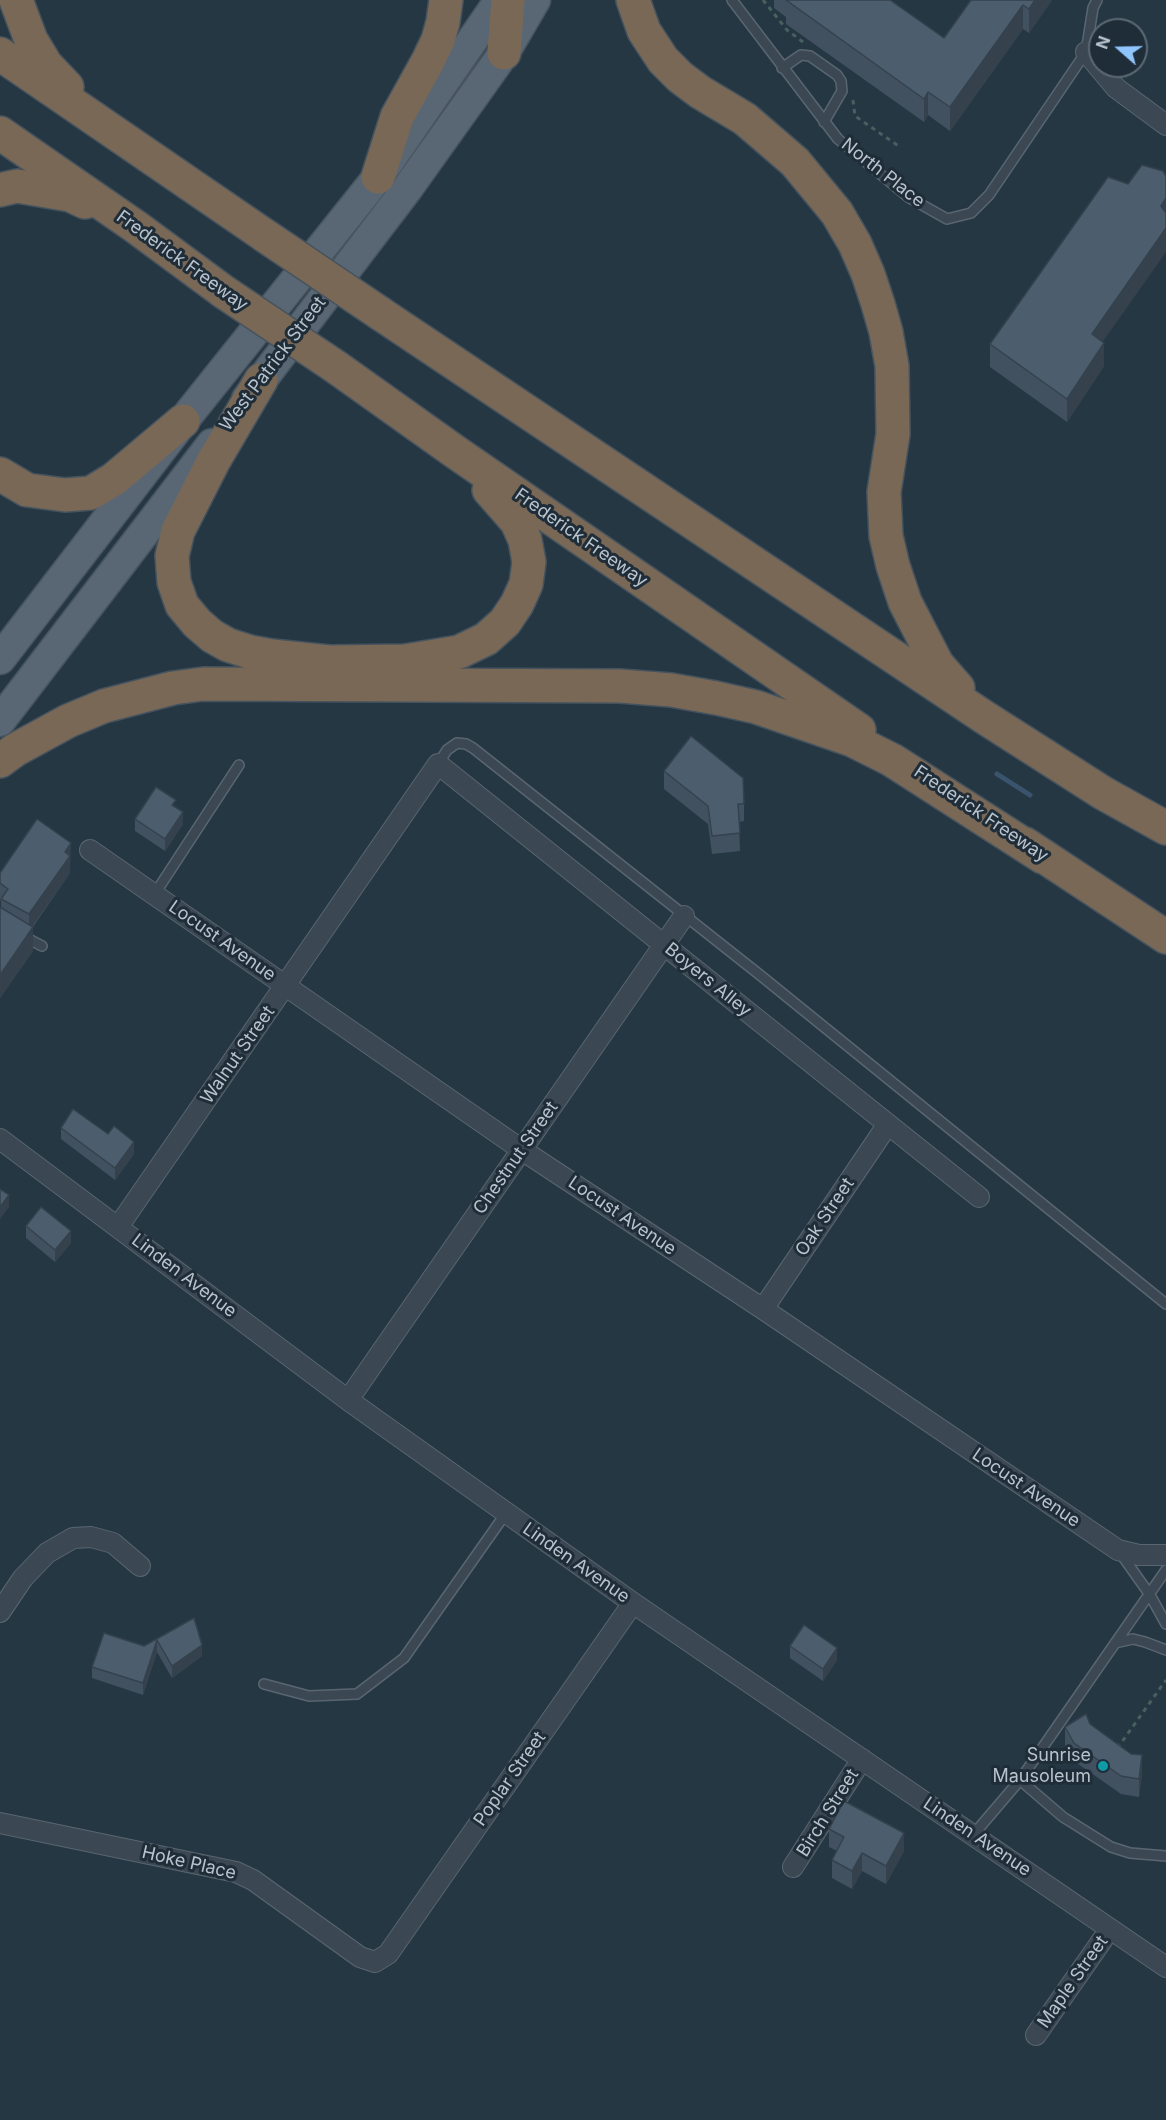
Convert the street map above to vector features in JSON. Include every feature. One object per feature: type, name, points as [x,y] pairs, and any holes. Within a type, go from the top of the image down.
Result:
[{"type":"highway","points":[[16,0],[31,40],[46,65],[58,79],[162,164]]},
{"type":"highway","points":[[378,177],[397,117],[438,40],[446,0]]},
{"type":"highway","points":[[504,53],[508,0]]},
{"type":"highway","points":[[633,0],[644,31],[663,60],[686,82],[744,119],[795,162],[837,213],[855,244],[878,304],[892,366],[893,434],[884,492],[886,537],[892,566],[905,602],[937,664],[984,717]]},
{"type":"highway","points":[[0,54],[381,314],[984,717],[1103,793],[1166,828]]},
{"type":"highway","name":"Frederick Freeway","points":[[0,133],[454,451],[1043,857],[1166,937]]},
{"type":"highway","points":[[0,190],[17,186],[70,195],[136,227]]},
{"type":"highway","points":[[261,380],[213,462],[178,531],[172,556],[174,582],[183,605],[197,623],[212,636],[228,645],[272,656],[329,662],[405,661],[459,652],[486,639],[505,622],[517,604],[526,584],[529,562],[525,540],[517,522],[454,451]]},
{"type":"highway","points":[[0,474],[27,490],[65,495],[92,493],[114,479],[183,421]]},
{"type":"highway","points":[[0,761],[15,750],[68,721],[104,706],[173,688],[203,684],[620,686],[671,690],[756,708],[852,740],[892,760],[1043,857]]},
{"type":"main road","name":"West Patrick Street","points":[[0,659],[183,421],[378,177],[500,0]]},
{"type":"main road","name":"West Patrick Street","points":[[0,721],[407,189],[504,53],[535,0]]},
{"type":"street","points":[[1086,52],[1116,88],[1166,125]]},
{"type":"street","name":"Boyers Alley","points":[[438,764],[979,1197]]},
{"type":"street","name":"Walnut Street","points":[[118,1227],[438,764]]},
{"type":"street","name":"Locust Avenue","points":[[90,850],[522,1150],[763,1309],[1118,1550],[1139,1556],[1166,1555]]},
{"type":"street","name":"Chestnut Street","points":[[348,1401],[684,916]]},
{"type":"street","name":"Oak Street","points":[[763,1309],[888,1124]]},
{"type":"street","name":"Linden Avenue","points":[[0,1139],[348,1401],[633,1603],[1166,1967]]},
{"type":"street","points":[[0,1612],[23,1578],[47,1553],[73,1538],[91,1537],[112,1543],[140,1566]]},
{"type":"street","name":"Poplar Street","points":[[388,1954],[633,1603]]},
{"type":"street","name":"Birch Street","points":[[793,1867],[862,1759]]},
{"type":"street","name":"Hoke Place","points":[[0,1823],[236,1872],[253,1880],[360,1957],[375,1962],[388,1954]]},
{"type":"street","name":"Maple Street","points":[[1036,2036],[1110,1929]]},
{"type":"lane","name":"North Place","points":[[732,0],[838,139],[908,197],[947,219],[971,213],[989,195],[1086,52]]},
{"type":"lane","points":[[1086,52],[1096,0]]},
{"type":"lane","points":[[782,68],[801,56],[810,56],[837,75],[841,81],[842,91],[824,122]]},
{"type":"lane","points":[[438,764],[447,750],[457,744],[465,744],[684,916],[1166,1304]]},
{"type":"lane","points":[[154,895],[239,765]]},
{"type":"lane","points":[[10,929],[42,946]]},
{"type":"lane","points":[[264,1684],[309,1696],[357,1694],[404,1658],[506,1513]]},
{"type":"lane","points":[[1118,1550],[1150,1595],[1166,1624]]},
{"type":"lane","points":[[973,1835],[1020,1780],[1166,1570]]},
{"type":"lane","points":[[1115,1643],[1133,1639],[1145,1641],[1166,1650]]},
{"type":"lane","points":[[1020,1780],[1063,1817],[1111,1847],[1130,1853],[1166,1856]]},
{"type":"path","points":[[1115,1751],[1166,1680]]},
{"type":"path","points":[[1111,1740],[1119,1746]]},
{"type":"building","points":[[786,0],[890,0],[944,38],[971,0],[1035,0],[1029,9],[1023,5],[950,107],[928,92],[924,99]]},
{"type":"building","points":[[1142,165],[1163,171],[1166,176],[1166,198],[1161,206],[1166,213],[1166,228],[1092,334],[1104,343],[1067,399],[990,344],[1108,177],[1128,184]]},
{"type":"building","points":[[691,736],[743,778],[744,804],[738,804],[740,833],[712,836],[708,806],[664,771]]},
{"type":"building","points":[[156,787],[176,800],[172,805],[183,812],[165,839],[135,819]]},
{"type":"building","points":[[37,819],[71,843],[65,852],[70,856],[29,914],[1,899],[8,889],[0,883],[0,873]]},
{"type":"building","points":[[0,907],[33,927],[0,975]]},
{"type":"building","points":[[73,1109],[108,1134],[114,1126],[134,1142],[115,1168],[61,1128]]},
{"type":"building","points":[[0,1189],[9,1195],[0,1207]]},
{"type":"building","points":[[41,1207],[71,1231],[55,1250],[26,1226]]},
{"type":"building","points":[[194,1618],[202,1645],[172,1666],[157,1640],[143,1683],[92,1667],[104,1633],[144,1646]]},
{"type":"building","points":[[804,1625],[837,1648],[823,1669],[790,1646]]},
{"type":"building","points":[[1086,1714],[1090,1724],[1131,1754],[1142,1755],[1139,1779],[1121,1776],[1074,1743],[1065,1727]]},
{"type":"building","points":[[844,1801],[904,1833],[886,1866],[862,1853],[852,1871],[832,1860],[844,1837],[829,1829]]},
{"type":"waterway","points":[[997,774],[1030,795]]},
{"type":"place","name":"Sunrise Mausoleum","points":[[1103,1766]]}]
